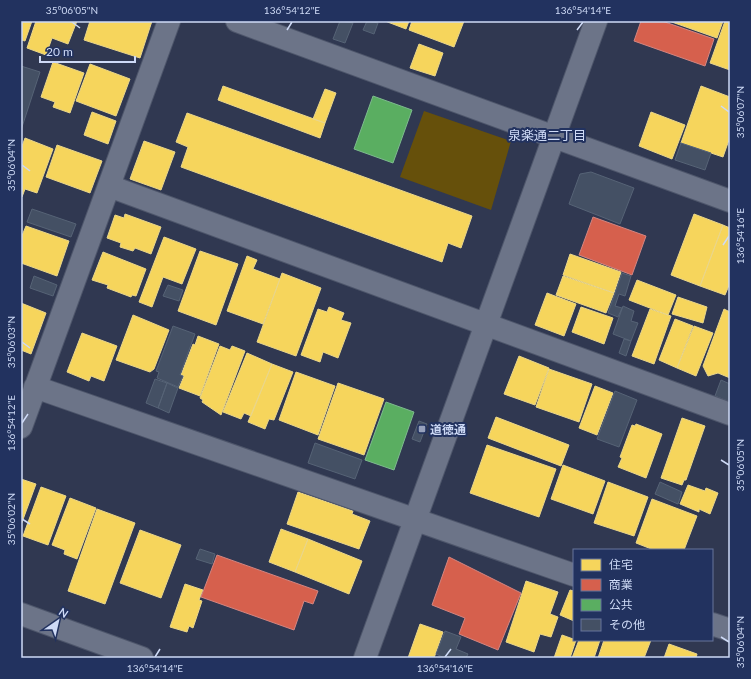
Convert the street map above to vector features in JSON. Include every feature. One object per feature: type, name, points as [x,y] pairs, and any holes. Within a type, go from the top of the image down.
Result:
[{"type":"street","points":[[21,427],[169,21]]},
{"type":"street","points":[[237,21],[730,201]]},
{"type":"street","points":[[365,658],[596,21]]},
{"type":"street","points":[[109,186],[730,414]]},
{"type":"street","points":[[36,387],[416,518],[573,575]]},
{"type":"street","points":[[21,614],[142,658]]},
{"type":"street","points":[[713,624],[730,630]]},
{"type":"shaded area","points":[[424,111],[511,141],[491,210],[400,177]]},
{"type":"building: 住宅","points":[[21,21],[32,21],[25,41],[21,40]]},
{"type":"building: 住宅","points":[[36,21],[77,21],[68,44],[52,38],[46,55],[27,48]]},
{"type":"building: 住宅","points":[[90,21],[152,21],[140,58],[84,40]]},
{"type":"building: 住宅","points":[[385,21],[409,21],[406,29]]},
{"type":"building: 住宅","points":[[412,21],[464,21],[454,47],[409,30]]},
{"type":"building: 住宅","points":[[669,21],[723,21],[717,38]]},
{"type":"building: 住宅","points":[[725,21],[730,21],[730,70],[710,63]]},
{"type":"building: 住宅","points":[[419,44],[443,53],[435,76],[410,68]]},
{"type":"building: 住宅","points":[[53,62],[84,73],[70,113],[53,107],[55,102],[41,97]]},
{"type":"building: 住宅","points":[[90,64],[130,79],[116,116],[76,101]]},
{"type":"building: 住宅","points":[[223,86],[325,123],[320,138],[218,100]]},
{"type":"building: 住宅","points":[[701,86],[730,97],[730,137],[723,157],[681,143]]},
{"type":"building: 住宅","points":[[325,89],[336,93],[325,123],[313,119]]},
{"type":"building: 住宅","points":[[92,112],[116,121],[108,144],[84,135]]},
{"type":"building: 住宅","points":[[651,112],[685,125],[672,159],[639,146]]},
{"type":"building: 住宅","points":[[187,113],[472,216],[461,248],[448,243],[442,262],[181,167],[188,147],[176,142]]},
{"type":"building: 住宅","points":[[25,138],[53,149],[37,193],[25,189],[22,197],[21,149]]},
{"type":"building: 住宅","points":[[144,141],[175,152],[161,190],[130,179]]},
{"type":"building: 住宅","points":[[57,145],[102,161],[90,193],[46,177]]},
{"type":"building: 住宅","points":[[125,214],[161,227],[151,254],[135,248],[133,251],[120,247],[121,243],[107,238],[115,215],[124,218]]},
{"type":"building: 住宅","points":[[694,214],[723,225],[700,286],[671,275]]},
{"type":"building: 住宅","points":[[723,225],[730,228],[730,283],[725,295],[700,286]]},
{"type":"building: 住宅","points":[[26,226],[69,241],[57,276],[21,263],[21,238]]},
{"type":"building: 住宅","points":[[164,237],[196,249],[182,284],[163,277],[152,307],[139,302]]},
{"type":"building: 住宅","points":[[200,251],[238,264],[216,325],[178,311]]},
{"type":"building: 住宅","points":[[103,252],[146,269],[136,296],[132,295],[131,297],[107,288],[108,285],[92,280]]},
{"type":"building: 住宅","points":[[570,254],[621,272],[614,293],[563,275]]},
{"type":"building: 住宅","points":[[247,256],[257,260],[253,269],[280,279],[263,324],[227,311]]},
{"type":"building: 住宅","points":[[282,273],[321,288],[296,356],[257,342]]},
{"type":"building: 住宅","points":[[563,276],[614,293],[606,313],[556,295]]},
{"type":"building: 住宅","points":[[637,280],[676,295],[668,315],[629,300]]},
{"type":"building: 住宅","points":[[547,293],[576,304],[564,336],[535,325]]},
{"type":"building: 住宅","points":[[678,297],[707,307],[703,323],[672,314]]},
{"type":"building: 住宅","points":[[21,303],[46,313],[31,354],[21,350]]},
{"type":"building: 住宅","points":[[329,307],[344,313],[341,320],[351,323],[338,358],[323,352],[320,362],[301,355],[318,309],[327,312]]},
{"type":"building: 住宅","points":[[581,307],[613,318],[604,344],[572,332]]},
{"type":"building: 住宅","points":[[650,309],[671,316],[654,364],[632,356]]},
{"type":"building: 住宅","points":[[724,309],[730,312],[730,378],[718,373],[708,376],[703,366]]},
{"type":"building: 住宅","points":[[133,315],[169,330],[154,369],[150,372],[116,360]]},
{"type":"building: 住宅","points":[[675,319],[693,326],[677,368],[659,360]]},
{"type":"building: 住宅","points":[[694,326],[713,333],[696,376],[677,368]]},
{"type":"building: 住宅","points":[[82,333],[117,346],[104,381],[91,376],[89,381],[67,372]]},
{"type":"building: 住宅","points":[[198,336],[219,344],[200,396],[179,388],[184,376],[181,375],[193,344],[195,345]]},
{"type":"building: 住宅","points":[[220,346],[230,350],[232,346],[245,351],[221,415],[202,402],[203,400],[200,398]]},
{"type":"building: 住宅","points":[[247,353],[272,364],[251,416],[244,413],[241,419],[223,412]]},
{"type":"building: 住宅","points":[[519,356],[549,368],[535,405],[504,394]]},
{"type":"building: 住宅","points":[[272,364],[293,372],[274,420],[269,419],[265,429],[248,422]]},
{"type":"building: 住宅","points":[[549,369],[592,384],[579,422],[536,407]]},
{"type":"building: 住宅","points":[[296,372],[335,386],[318,435],[279,420]]},
{"type":"building: 住宅","points":[[338,383],[384,399],[364,455],[318,439]]},
{"type":"building: 住宅","points":[[595,386],[613,393],[597,435],[579,428]]},
{"type":"building: 住宅","points":[[496,417],[569,445],[561,466],[488,438]]},
{"type":"building: 住宅","points":[[682,418],[705,426],[686,480],[684,480],[682,485],[661,478]]},
{"type":"building: 住宅","points":[[636,424],[662,434],[646,478],[618,467],[622,458],[620,457],[632,425],[635,426]]},
{"type":"building: 住宅","points":[[487,445],[556,469],[539,517],[470,493]]},
{"type":"building: 住宅","points":[[563,465],[605,481],[593,514],[551,499]]},
{"type":"building: 住宅","points":[[21,479],[36,484],[21,525]]},
{"type":"building: 住宅","points":[[608,482],[648,497],[634,536],[594,523]]},
{"type":"building: 住宅","points":[[688,485],[705,491],[706,488],[718,493],[710,514],[699,509],[699,512],[680,504]]},
{"type":"building: 住宅","points":[[41,487],[66,496],[48,545],[23,536]]},
{"type":"building: 住宅","points":[[298,492],[353,511],[352,514],[370,521],[359,549],[287,524]]},
{"type":"building: 住宅","points":[[70,498],[96,508],[77,559],[64,554],[65,550],[52,545]]},
{"type":"building: 住宅","points":[[652,499],[697,516],[684,549],[651,549],[636,543]]},
{"type":"building: 住宅","points":[[97,509],[135,523],[105,604],[68,591]]},
{"type":"building: 住宅","points":[[281,529],[308,539],[295,572],[269,562]]},
{"type":"building: 住宅","points":[[140,530],[181,545],[161,598],[120,583]]},
{"type":"building: 住宅","points":[[308,539],[362,561],[349,594],[295,572]]},
{"type":"building: 住宅","points":[[526,581],[558,592],[550,614],[558,617],[551,637],[540,634],[534,652],[506,642]]},
{"type":"building: 住宅","points":[[185,584],[203,590],[199,600],[202,601],[193,628],[189,626],[187,632],[170,627]]},
{"type":"building: 住宅","points":[[570,590],[573,591],[573,621],[560,615]]},
{"type":"building: 住宅","points":[[420,624],[443,632],[434,658],[408,658]]},
{"type":"building: 住宅","points":[[562,635],[576,641],[570,658],[554,658]]},
{"type":"building: 住宅","points":[[579,641],[600,641],[594,658],[572,658]]},
{"type":"building: 住宅","points":[[604,641],[651,641],[644,658],[598,658]]},
{"type":"building: 住宅","points":[[669,644],[697,654],[696,658],[664,658]]},
{"type":"building: 商業","points":[[641,21],[662,21],[714,39],[705,66],[634,41]]},
{"type":"building: 商業","points":[[593,217],[646,236],[632,275],[579,255]]},
{"type":"building: 商業","points":[[217,555],[318,591],[313,604],[304,601],[294,630],[201,597]]},
{"type":"building: 商業","points":[[449,557],[521,593],[498,650],[459,634],[465,618],[432,605]]},
{"type":"building: 公共","points":[[373,96],[412,110],[393,163],[354,149]]},
{"type":"building: 公共","points":[[386,402],[414,412],[394,470],[365,460]]},
{"type":"building: その他","points":[[340,21],[353,23],[345,43],[333,39]]},
{"type":"building: その他","points":[[367,21],[378,23],[374,34],[363,30]]},
{"type":"building: その他","points":[[21,66],[40,72],[21,130]]},
{"type":"building: その他","points":[[681,143],[711,153],[705,170],[675,160]]},
{"type":"building: その他","points":[[591,172],[634,188],[620,224],[569,204],[580,174]]},
{"type":"building: その他","points":[[32,209],[76,224],[71,237],[27,222]]},
{"type":"building: その他","points":[[622,273],[631,276],[625,296],[619,294],[615,306],[622,308],[618,317],[608,313]]},
{"type":"building: その他","points":[[34,276],[57,285],[53,296],[30,288]]},
{"type":"building: その他","points":[[168,285],[183,290],[179,301],[163,296]]},
{"type":"building: その他","points":[[623,306],[634,311],[631,321],[638,323],[631,341],[613,334]]},
{"type":"building: その他","points":[[173,326],[195,334],[180,375],[183,376],[178,387],[157,378],[159,372],[156,371]]},
{"type":"building: その他","points":[[624,339],[631,341],[626,356],[619,353]]},
{"type":"building: その他","points":[[155,379],[167,383],[158,408],[146,403]]},
{"type":"building: その他","points":[[721,380],[730,384],[730,402],[715,396]]},
{"type":"building: その他","points":[[167,383],[178,388],[169,413],[158,408]]},
{"type":"building: その他","points":[[615,391],[637,400],[619,447],[597,439]]},
{"type":"building: その他","points":[[419,421],[427,424],[420,442],[412,439]]},
{"type":"building: その他","points":[[315,443],[362,460],[355,479],[308,463]]},
{"type":"building: その他","points":[[660,482],[682,492],[678,504],[655,494]]},
{"type":"building: その他","points":[[200,549],[215,554],[212,564],[196,559]]},
{"type":"building: その他","points":[[445,631],[461,637],[456,649],[468,654],[466,658],[445,658],[436,654]]},
{"type":"place","name":"道徳通","points":[[422,429]]},
{"type":"district","name":"泉楽通二丁目","points":[[547,135]]}]
